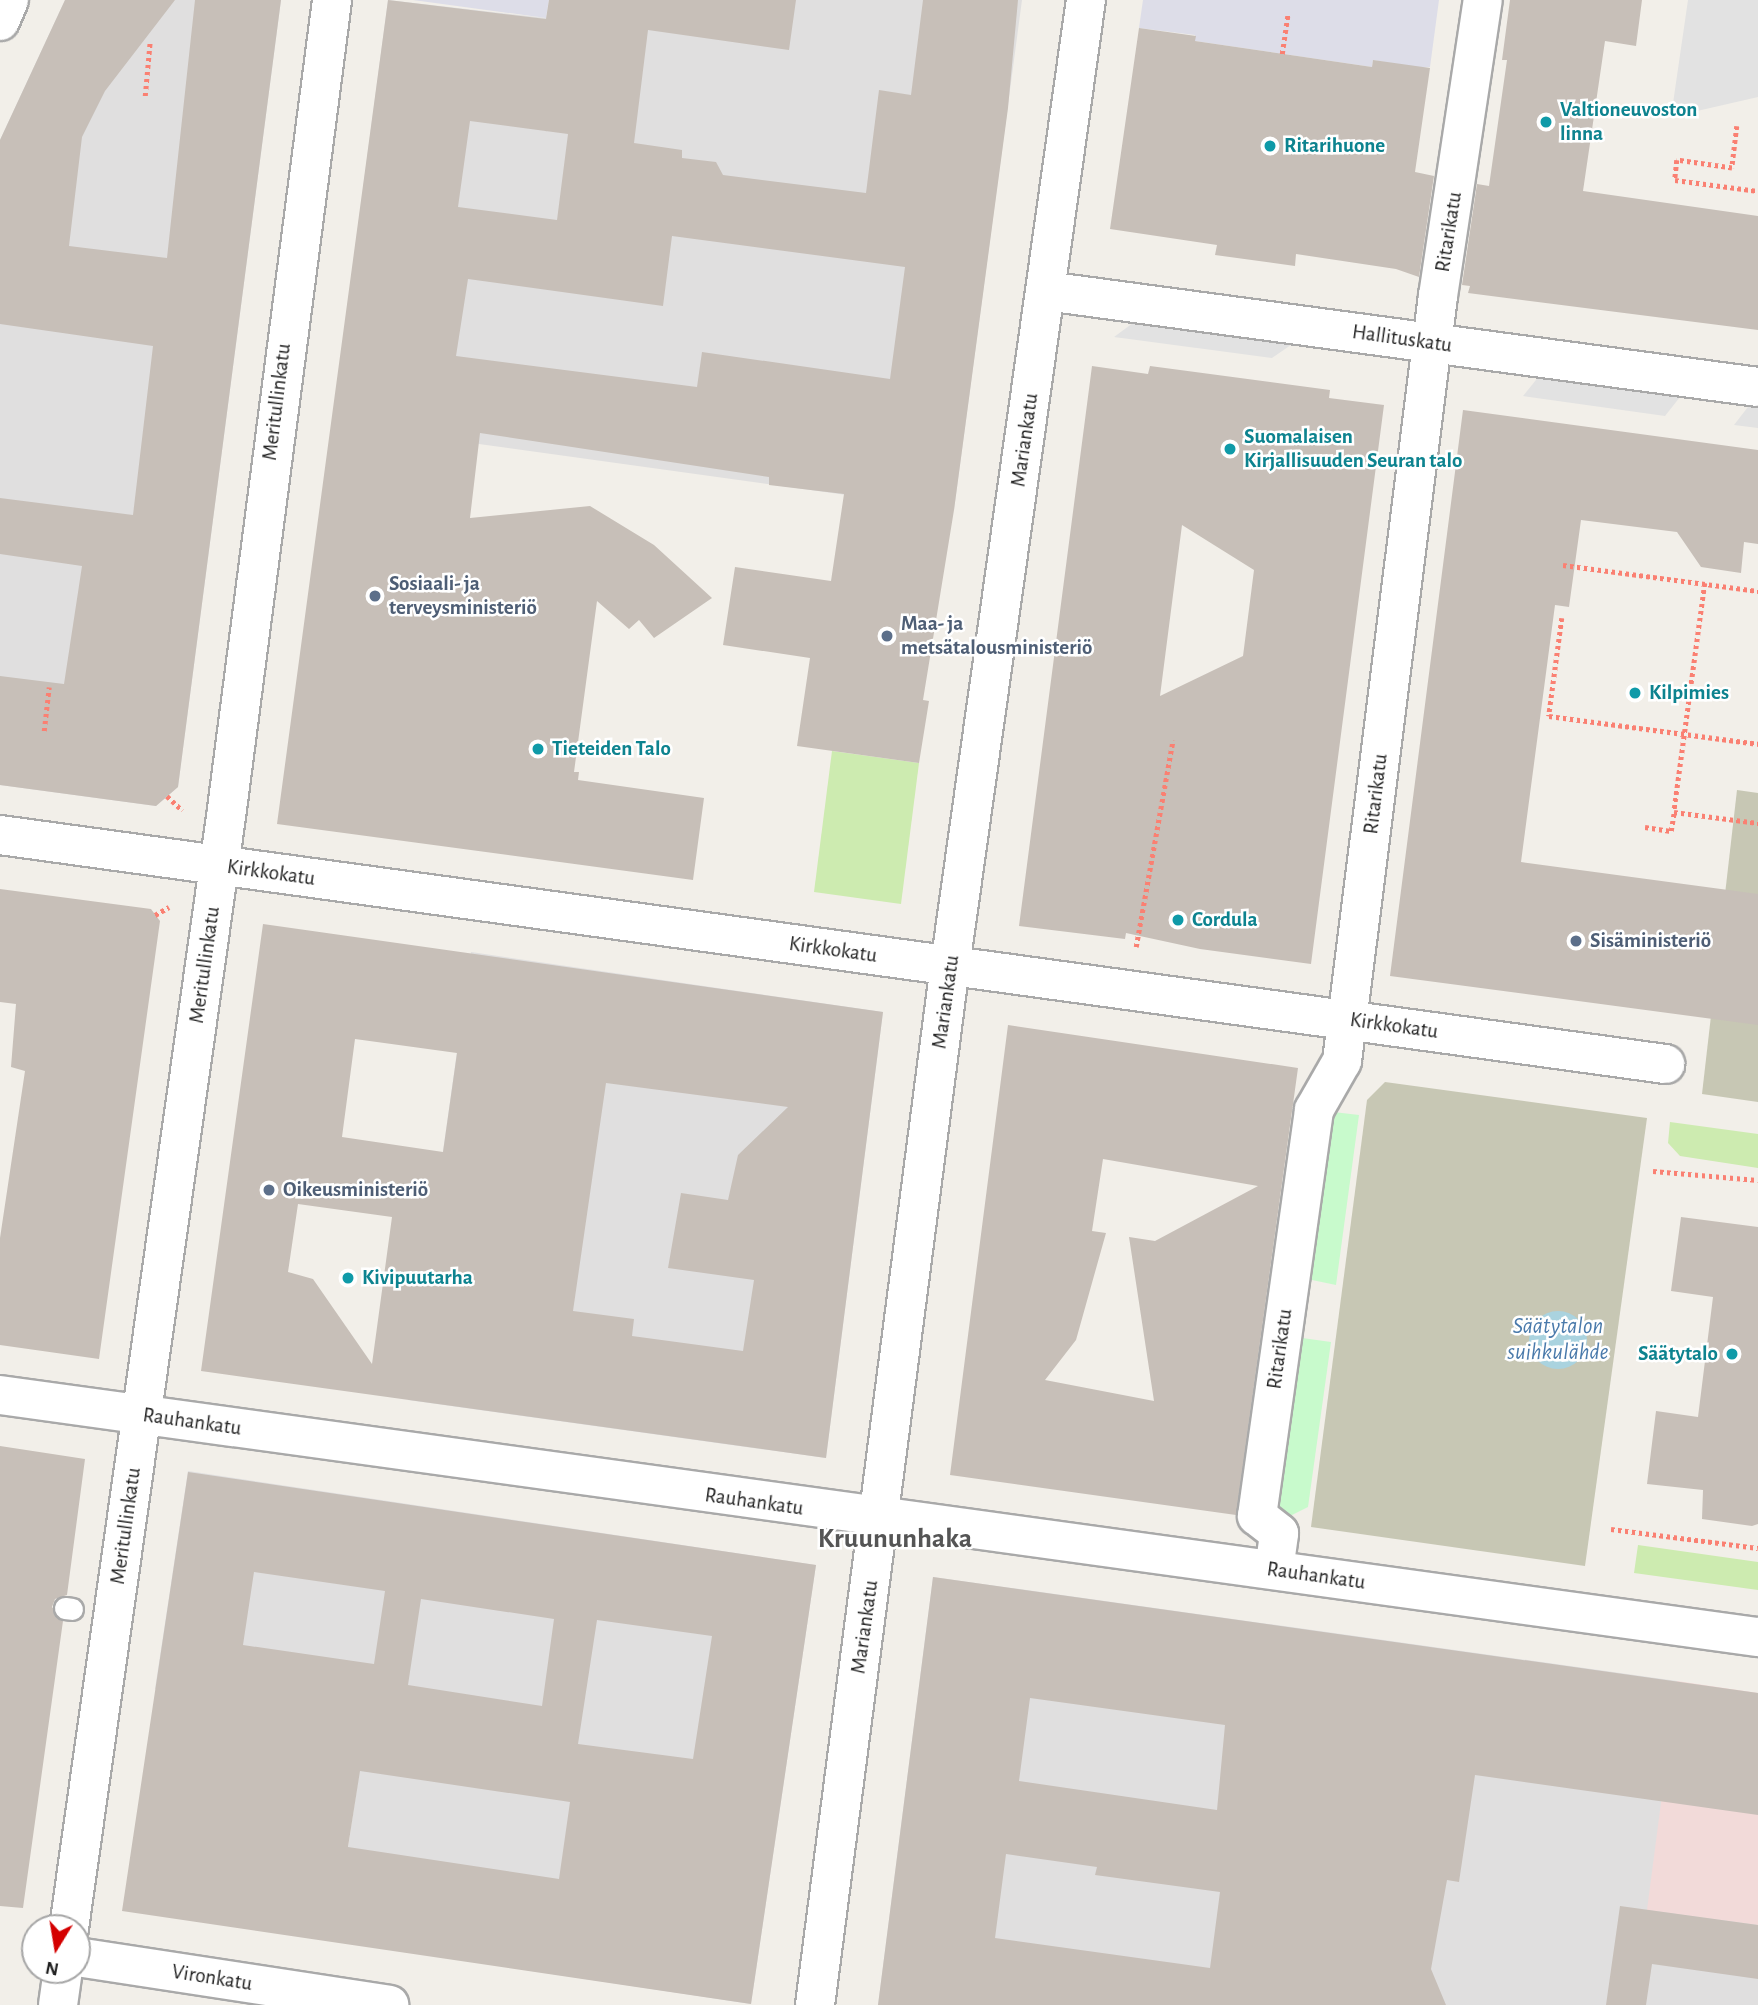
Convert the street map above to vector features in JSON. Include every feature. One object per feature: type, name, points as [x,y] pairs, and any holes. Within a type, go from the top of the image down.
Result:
[{"type":"street","points":[[0,21],[9,0]]},
{"type":"street","name":"Meritullinkatu","points":[[71,1914],[219,866],[332,0]]},
{"type":"street","name":"Mariankatu","points":[[815,2005],[950,966],[1086,0]]},
{"type":"street","name":"Ritarikatu","points":[[1274,1570],[1279,1533],[1257,1516],[1314,1110],[1342,1061],[1432,342],[1483,0]]},
{"type":"street","name":"Hallituskatu","points":[[1046,291],[1758,387]]},
{"type":"street","name":"Kirkkokatu","points":[[0,835],[1665,1064]]},
{"type":"street","name":"Rauhankatu","points":[[0,1395],[1758,1637]]},
{"type":"street","name":"Vironkatu","points":[[91,1959],[389,2005]]},
{"type":"street","points":[[58,2005],[61,1984]]},
{"type":"path","points":[[1282,54],[1288,13]]},
{"type":"path","points":[[145,96],[150,41]]},
{"type":"path","points":[[1737,126],[1731,168],[1677,160],[1675,180],[1758,191]]},
{"type":"path","points":[[1563,565],[1758,590]]},
{"type":"path","points":[[1645,827],[1671,831],[1704,583]]},
{"type":"path","points":[[1562,618],[1549,716],[1758,744]]},
{"type":"path","points":[[44,731],[48,687]]},
{"type":"path","points":[[1131,989],[1173,740]]},
{"type":"path","points":[[167,796],[182,811]]},
{"type":"path","points":[[1674,812],[1758,823]]},
{"type":"path","points":[[155,915],[170,907]]},
{"type":"path","points":[[1653,1171],[1758,1180]]},
{"type":"path","points":[[1611,1529],[1758,1548]]},
{"type":"shaded area","points":[[65,0],[281,0],[178,787],[156,806],[0,785],[0,140]]},
{"type":"shaded area","points":[[388,0],[546,18],[549,0],[1022,0],[954,510],[457,441],[337,385]]},
{"type":"shaded area","points":[[413,0],[549,0],[546,18]]},
{"type":"shaded area","points":[[1143,0],[1439,0],[1430,67],[1418,68],[1373,60],[1372,67],[1195,41],[1195,35],[1139,28]]},
{"type":"shaded area","points":[[1688,0],[1758,0],[1758,97],[1671,117]]},
{"type":"shaded area","points":[[1156,306],[1317,327],[1272,358],[1114,337]]},
{"type":"shaded area","points":[[1553,359],[1695,378],[1665,416],[1523,396]]},
{"type":"shaded area","points":[[1758,394],[1758,428],[1734,425]]},
{"type":"shaded area","points":[[1737,790],[1758,793],[1758,1102],[1702,1094]]},
{"type":"shaded area","points":[[471,952],[883,1012],[826,1458],[408,1400]]},
{"type":"shaded area","points":[[1385,1082],[1647,1118],[1585,1566],[1311,1527],[1367,1100]]},
{"type":"shaded area","points":[[188,1471],[816,1565],[751,2004],[334,1941],[367,1721],[155,1689]]},
{"type":"shaded area","points":[[933,1577],[1677,1681],[1661,1801],[1758,1925],[1758,2005],[878,2005]]},
{"type":"shaded area","points":[[1677,1681],[1758,1693],[1758,1925],[1647,1910]]},
{"type":"green space","points":[[832,751],[919,763],[901,904],[814,892]]},
{"type":"green space","points":[[1325,1111],[1359,1115],[1336,1285],[1312,1280],[1310,1223]]},
{"type":"green space","points":[[1670,1122],[1758,1134],[1758,1168],[1680,1156],[1668,1143]]},
{"type":"green space","points":[[1288,1336],[1331,1342],[1308,1507],[1288,1517],[1267,1515]]},
{"type":"green space","points":[[1638,1545],[1758,1562],[1758,1590],[1634,1573]]},
{"type":"water","name":"Säätytalon suihkulähde","points":[[1558,1311],[1569,1313],[1582,1324],[1587,1340],[1585,1351],[1574,1364],[1558,1369],[1547,1367],[1534,1356],[1529,1340],[1531,1329],[1542,1316]]},
{"type":"building","points":[[65,0],[175,0],[105,91],[82,137],[69,246],[167,258],[195,0],[281,0],[178,787],[156,806],[0,785],[0,676],[64,684],[82,566],[0,554],[0,498],[133,515],[153,346],[0,324],[0,140]]},
{"type":"building","points":[[388,0],[546,19],[549,0],[796,0],[789,50],[648,30],[634,143],[682,150],[682,158],[716,162],[723,175],[866,193],[879,90],[911,95],[923,0],[1018,0],[1008,108],[954,510],[923,700],[929,701],[919,763],[797,746],[810,658],[723,645],[735,567],[831,581],[844,494],[769,485],[769,477],[480,433],[470,518],[590,506],[654,545],[712,598],[654,638],[639,620],[629,629],[597,601],[574,772],[579,772],[578,780],[704,798],[693,880],[277,824]],"holes":[[[470,121],[568,134],[557,220],[458,207]],[[672,236],[905,267],[890,379],[702,352],[697,387],[456,356],[468,279],[663,306]]]},
{"type":"building","name":"Valtioneuvoston linna","points":[[1510,0],[1642,0],[1636,46],[1605,41],[1583,191],[1758,216],[1758,330],[1468,293],[1470,286],[1462,285],[1477,184],[1489,186],[1507,60],[1502,60]]},
{"type":"building","name":"Ritarihuone","points":[[1139,28],[1196,36],[1195,41],[1372,67],[1373,60],[1430,68],[1415,172],[1434,176],[1419,277],[1396,269],[1296,254],[1295,266],[1215,255],[1217,245],[1110,229]]},
{"type":"building","points":[[1092,366],[1148,374],[1150,366],[1330,390],[1329,398],[1384,405],[1311,964],[1200,949],[1126,933],[1125,939],[1019,926]],"holes":[[[1182,525],[1254,570],[1243,656],[1160,696]]]},
{"type":"building","points":[[1463,410],[1758,450],[1758,544],[1744,542],[1741,573],[1701,567],[1677,532],[1581,520],[1569,607],[1555,605],[1521,862],[1758,894],[1758,1025],[1390,976]]},
{"type":"building","points":[[0,889],[151,909],[160,921],[99,1359],[0,1345],[0,1238],[25,1071],[11,1067],[16,1004],[0,1002]]},
{"type":"building","points":[[263,924],[883,1012],[826,1458],[201,1371]],"holes":[[[355,1039],[457,1053],[443,1152],[342,1137]],[[606,1083],[788,1107],[738,1155],[728,1200],[681,1193],[668,1268],[754,1280],[743,1351],[632,1336],[634,1319],[573,1311]],[[298,1204],[392,1217],[372,1364],[313,1279],[288,1272]]]},
{"type":"building","points":[[1008,1025],[1298,1068],[1236,1515],[950,1475]],"holes":[[[1103,1159],[1258,1186],[1155,1241],[1129,1237],[1154,1401],[1045,1380],[1076,1340],[1106,1233],[1092,1231]]]},
{"type":"building","name":"Säätytalo","points":[[1681,1217],[1758,1227],[1758,1524],[1752,1526],[1702,1519],[1703,1490],[1647,1484],[1656,1411],[1698,1417],[1713,1297],[1671,1291]]},
{"type":"building","points":[[0,1446],[85,1459],[67,1595],[55,1599],[52,1607],[63,1621],[23,1908],[0,1906]]},
{"type":"building","points":[[188,1472],[816,1565],[751,2004],[122,1911]],"holes":[[[254,1572],[385,1591],[374,1664],[243,1645]],[[421,1599],[554,1619],[542,1706],[408,1685]],[[597,1620],[712,1636],[693,1759],[578,1744]],[[360,1771],[570,1802],[559,1879],[348,1847]]]},
{"type":"building","points":[[933,1577],[1758,1693],[1758,1815],[1475,1775],[1459,1882],[1447,1880],[1431,1969],[1446,2005],[878,2005]],"holes":[[[1030,1698],[1225,1725],[1217,1810],[1019,1781]],[[1006,1854],[1097,1867],[1095,1875],[1220,1892],[1210,1968],[995,1938]]]},
{"type":"building","points":[[1620,1906],[1758,1925],[1758,1979],[1652,1964],[1646,2005],[1606,2005]]},
{"type":"place","name":"Valtioneuvoston linna","points":[[1546,122]]},
{"type":"place","name":"Ritarihuone","points":[[1270,146]]},
{"type":"place","name":"Suomalaisen Kirjallisuuden Seuran talo","points":[[1230,449]]},
{"type":"place","name":"Sosiaali- ja terveysministeriö","points":[[375,596]]},
{"type":"place","name":"Maa- ja metsätalousministeriö","points":[[887,636]]},
{"type":"place","name":"Kilpimies","points":[[1635,693]]},
{"type":"place","name":"Tieteiden Talo","points":[[538,749]]},
{"type":"place","name":"Cordula","points":[[1178,920]]},
{"type":"place","name":"Sisäministeriö","points":[[1576,941]]},
{"type":"place","name":"Oikeusministeriö","points":[[269,1190]]},
{"type":"place","name":"Kivipuutarha","points":[[348,1278]]},
{"type":"place","name":"Säätytalo","points":[[1732,1354]]},
{"type":"district","name":"Kruununhaka","points":[[895,1539]]}]
